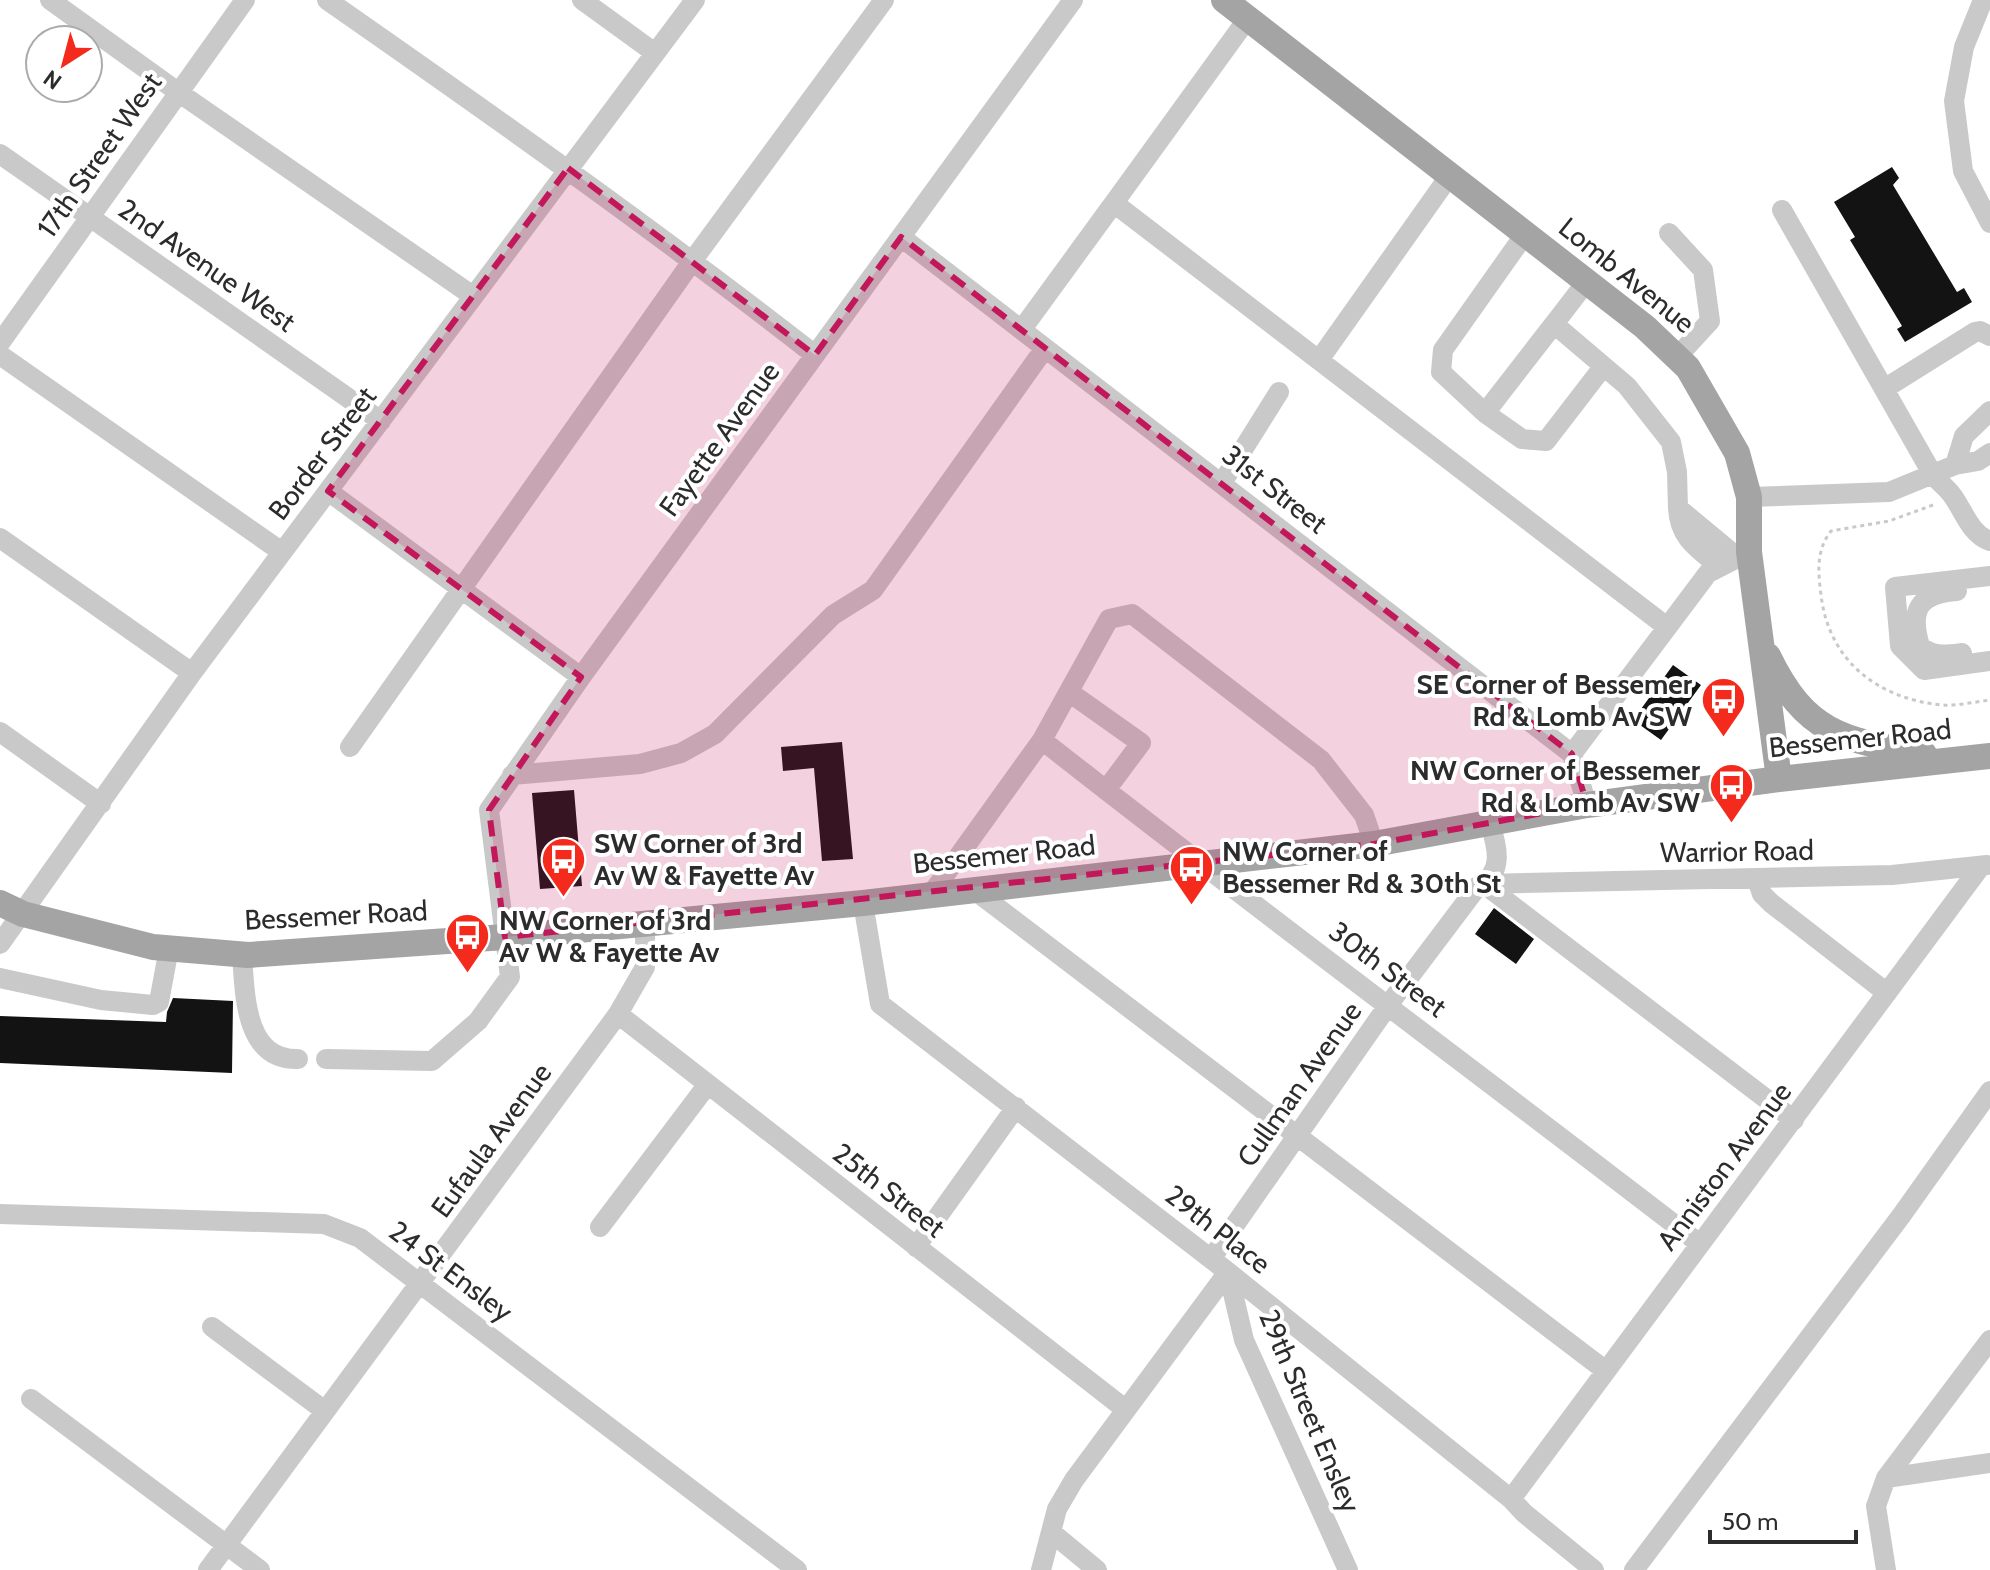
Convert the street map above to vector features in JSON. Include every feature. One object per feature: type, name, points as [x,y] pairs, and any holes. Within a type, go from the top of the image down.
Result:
[{"type":"main road","name":"Lomb Avenue","points":[[1224,0],[1587,281],[1645,327],[1688,368],[1737,453],[1749,497],[1735,559],[1761,640],[1779,779]]},
{"type":"main road","points":[[1761,640],[1794,701],[1821,726],[1859,743],[1955,759]]},
{"type":"main road","name":"Bessemer Road","points":[[12,909],[153,947],[242,954],[505,937],[863,903],[1374,844],[1587,805],[1779,779],[1990,756]]},
{"type":"street","points":[[50,0],[473,296]]},
{"type":"street","name":"17th Street West","points":[[0,343],[245,0]]},
{"type":"street","points":[[327,0],[568,168],[815,355]]},
{"type":"street","points":[[582,0],[655,53]]},
{"type":"street","name":"Border Street","points":[[0,944],[12,909],[101,804],[192,673],[695,0]]},
{"type":"street","points":[[350,747],[693,260],[884,0]]},
{"type":"street","name":"Fayette Avenue","points":[[326,1059],[432,1061],[478,1021],[510,977],[489,810],[581,677],[1073,0]]},
{"type":"street","points":[[1983,0],[1964,47],[1954,101],[1963,171],[1990,223]]},
{"type":"street","points":[[1022,329],[1248,18]]},
{"type":"street","name":"2nd Avenue West","points":[[0,154],[381,421]]},
{"type":"street","points":[[1319,360],[1450,175]]},
{"type":"street","points":[[1111,207],[1119,207],[1667,627]]},
{"type":"street","points":[[1782,210],[1933,475],[1952,495],[1971,527],[1985,541],[1990,541]]},
{"type":"street","points":[[1669,233],[1703,270],[1710,321],[1677,357]]},
{"type":"street","points":[[1525,234],[1443,350],[1441,372],[1485,413],[1522,439],[1546,441],[1603,367]]},
{"type":"street","name":"31st Street","points":[[901,237],[1572,754]]},
{"type":"street","points":[[1485,413],[1587,281]]},
{"type":"street","points":[[1554,324],[1627,386],[1671,442],[1677,472],[1678,525],[1687,540],[1735,559]]},
{"type":"street","points":[[1884,389],[1975,332],[1990,336]]},
{"type":"street","points":[[512,775],[640,764],[681,753],[715,734],[833,615],[873,590],[1045,348]]},
{"type":"street","points":[[0,355],[282,552]]},
{"type":"street","points":[[1222,483],[1279,392]]},
{"type":"street","points":[[1955,465],[1964,436],[1990,411]]},
{"type":"street","points":[[1749,497],[1889,492],[1955,465],[1978,461],[1990,453]]},
{"type":"street","points":[[328,491],[581,677]]},
{"type":"street","points":[[0,538],[192,673]]},
{"type":"street","points":[[1587,805],[1572,754],[1708,573],[1735,559]]},
{"type":"street","points":[[1988,576],[1974,589],[1930,596],[1921,604],[1915,623],[1920,646],[1939,656],[1990,649]]},
{"type":"street","points":[[1988,576],[1895,587],[1900,646],[1924,670],[1990,661]]},
{"type":"street","points":[[932,893],[1042,740],[1109,619],[1132,614],[1321,760],[1364,815],[1374,844]]},
{"type":"street","points":[[1069,692],[1141,743],[1106,790]]},
{"type":"street","points":[[0,732],[101,804]]},
{"type":"street","name":"30th Street","points":[[1042,740],[1200,865],[1389,1004],[1700,1244]]},
{"type":"street","name":"Cullman Avenue","points":[[1211,1259],[1389,1004],[1498,863],[1498,849],[1490,823]]},
{"type":"street","name":"Warrior Road","points":[[1484,884],[1892,875],[1985,865]]},
{"type":"street","name":"Anniston Avenue","points":[[1511,1499],[1985,865]]},
{"type":"street","points":[[1757,879],[1762,894],[1771,903],[1887,993]]},
{"type":"street","points":[[1484,884],[1794,1120]]},
{"type":"street","points":[[973,889],[1606,1371]]},
{"type":"street","name":"29th Place","points":[[863,903],[880,1004],[1228,1272],[1511,1499],[1594,1570]]},
{"type":"street","name":"Eufaula Avenue","points":[[208,1570],[618,1014],[645,967],[645,924]]},
{"type":"street","points":[[0,978],[101,1000],[153,1005],[159,1002],[169,948]]},
{"type":"street","points":[[242,954],[246,1010],[253,1027],[265,1049],[276,1057],[298,1059]]},
{"type":"street","name":"25th Street","points":[[618,1014],[1125,1409]]},
{"type":"street","points":[[600,1227],[708,1084]]},
{"type":"street","points":[[1634,1570],[1901,1216],[1990,1091]]},
{"type":"street","points":[[916,1247],[1016,1107]]},
{"type":"street","name":"24 St Ensley","points":[[0,1214],[324,1224],[360,1238],[797,1570]]},
{"type":"street","points":[[1041,1570],[1057,1509],[1074,1480],[1228,1272]]},
{"type":"street","name":"29th Street Ensley","points":[[1228,1272],[1244,1340],[1348,1570]]},
{"type":"street","points":[[212,1327],[325,1411]]},
{"type":"street","points":[[1886,1570],[1876,1506],[1886,1478],[1990,1340]]},
{"type":"street","points":[[31,1399],[260,1570]]},
{"type":"street","points":[[1886,1478],[1990,1463]]},
{"type":"street","points":[[1051,1532],[1097,1570]]},
{"type":"highlighted area","points":[[568,168],[815,355],[901,237],[1572,754],[1587,805],[1374,844],[505,937],[489,810],[581,677],[328,491]]},
{"type":"building","points":[[1892,167],[1899,178],[1893,185],[1957,292],[1964,288],[1972,302],[1905,342],[1897,329],[1902,326],[1850,240],[1855,237],[1834,202]]},
{"type":"building","points":[[1673,665],[1701,685],[1661,740],[1633,720]]},
{"type":"building","points":[[842,742],[853,859],[822,861],[814,768],[783,771],[781,747]]},
{"type":"building","points":[[574,790],[582,886],[540,889],[532,793]]},
{"type":"building","points":[[1494,908],[1534,939],[1516,964],[1475,934]]},
{"type":"building","points":[[173,998],[233,1001],[232,1073],[0,1063],[0,1016],[166,1022]]},
{"type":"place","name":"SE Corner of Bessemer Rd & Lomb Av SW","points":[[1723,739]]},
{"type":"place","name":"NW Corner of Bessemer Rd & Lomb Av SW","points":[[1731,825]]},
{"type":"place","name":"SW Corner of 3rd Av W & Fayette Av","points":[[563,898]]},
{"type":"place","name":"NW Corner of Bessemer Rd & 30th St","points":[[1191,906]]},
{"type":"place","name":"NW Corner of 3rd Av W & Fayette Av","points":[[468,975]]}]
